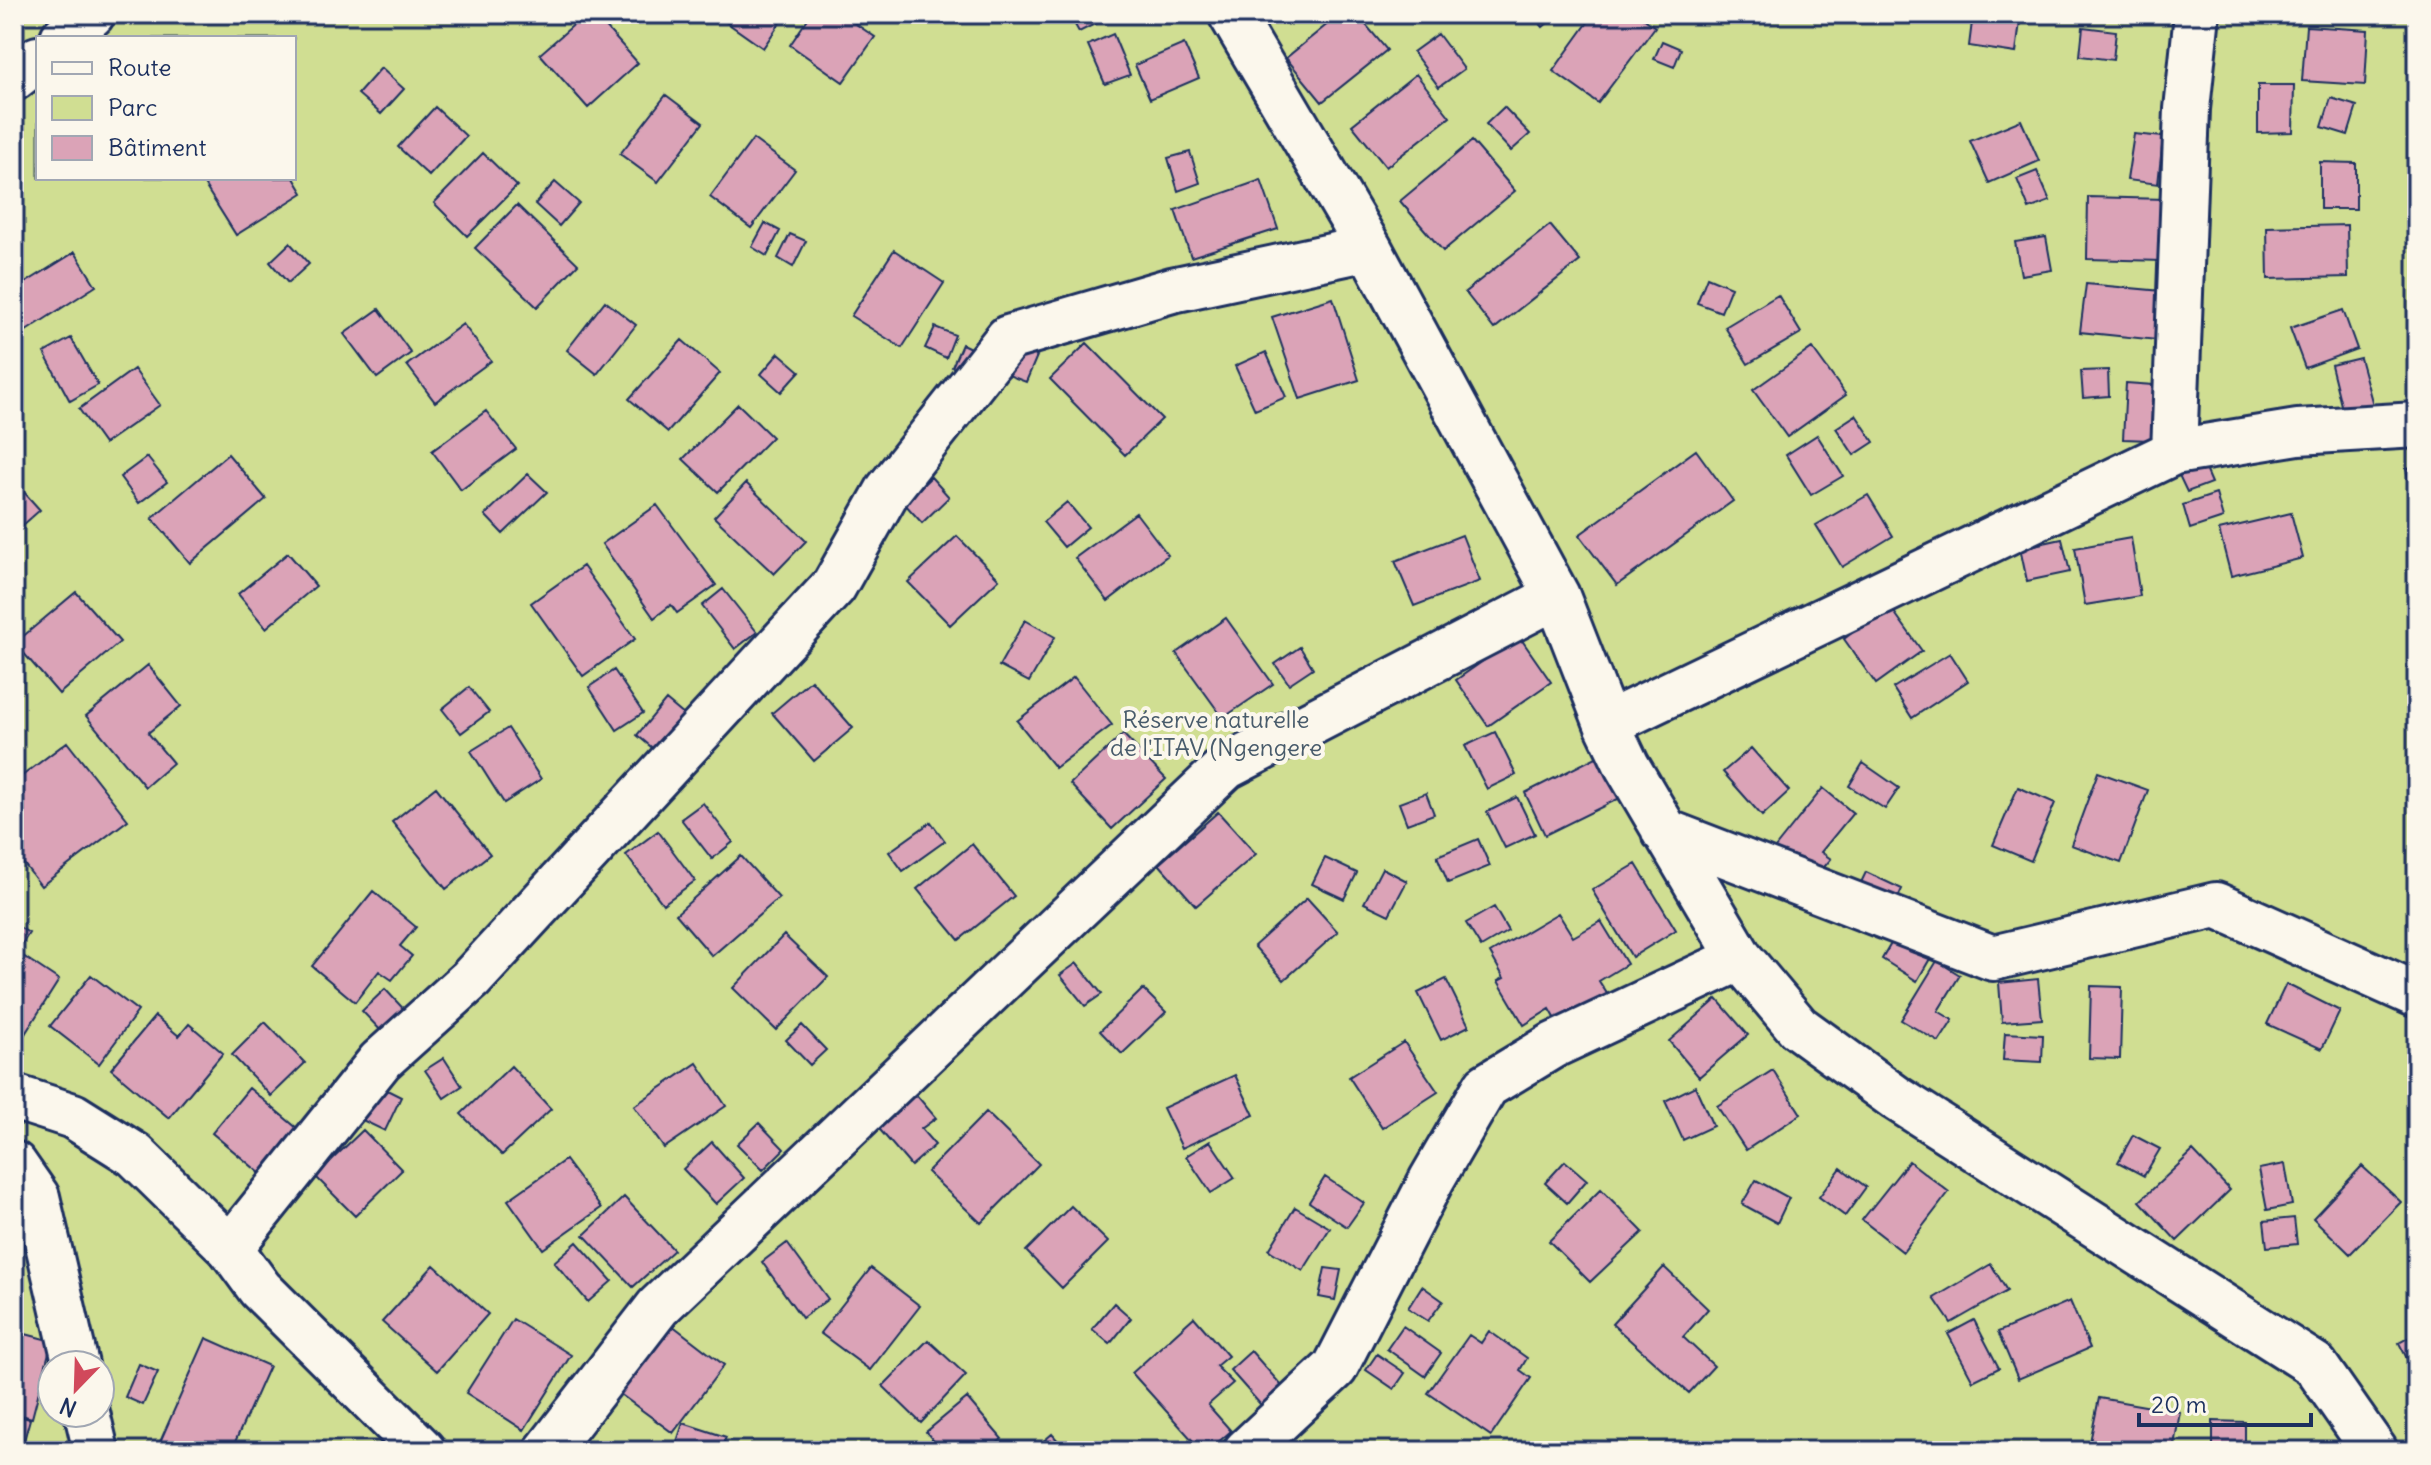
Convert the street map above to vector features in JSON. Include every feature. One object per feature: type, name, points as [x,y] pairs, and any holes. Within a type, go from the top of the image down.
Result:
[{"type":"street","points":[[65,36],[92,14]]},
{"type":"street","points":[[1231,14],[1369,248],[1557,596],[1607,724],[1664,831],[1740,958],[1798,1027],[1896,1098],[2315,1365],[2375,1451]]},
{"type":"street","points":[[2174,452],[2187,109],[2197,14]]},
{"type":"street","points":[[14,78],[36,61]]},
{"type":"street","points":[[230,1248],[380,1061],[471,979],[834,586],[888,490],[1008,338],[1172,290],[1369,248]]},
{"type":"street","points":[[1607,724],[2174,452],[2298,432],[2417,425]]},
{"type":"street","points":[[547,1451],[658,1307],[1226,767],[1557,596]]},
{"type":"street","points":[[1664,831],[1993,958],[2216,905],[2417,995]]},
{"type":"street","points":[[1246,1451],[1335,1368],[1432,1179],[1486,1086],[1554,1045],[1740,958]]},
{"type":"street","points":[[14,1097],[73,1116],[135,1155],[230,1248],[260,1289],[423,1451]]},
{"type":"street","points":[[14,1164],[37,1197],[72,1349]]},
{"type":"street","points":[[91,1429],[96,1451]]},
{"type":"green space","name":"Réserve naturelle de l'ITAV (Ngengere","points":[[14,14],[2417,14],[2417,1451],[14,1451]]},
{"type":"building","points":[[586,14],[594,14],[638,63],[588,108],[540,54]]},
{"type":"building","points":[[732,14],[786,14],[763,48],[726,22]]},
{"type":"building","points":[[811,14],[841,14],[875,37],[843,82],[790,45]]},
{"type":"building","points":[[1069,14],[1115,14],[1079,32]]},
{"type":"building","points":[[1340,14],[1357,14],[1387,50],[1322,102],[1286,58]]},
{"type":"building","points":[[1532,14],[1558,14],[1543,27]]},
{"type":"building","points":[[1594,14],[1638,14],[1655,27],[1598,103],[1553,71]]},
{"type":"building","points":[[1973,14],[2021,14],[2016,53],[1969,46]]},
{"type":"building","points":[[2306,26],[2368,30],[2365,85],[2302,81]]},
{"type":"building","points":[[2083,27],[2116,31],[2113,60],[2080,56]]},
{"type":"building","points":[[1113,34],[1130,75],[1105,84],[1088,45]]},
{"type":"building","points":[[1438,34],[1464,69],[1439,87],[1413,52]]},
{"type":"building","points":[[1662,41],[1681,49],[1674,67],[1654,59]]},
{"type":"building","points":[[1184,44],[1199,78],[1150,99],[1135,65]]},
{"type":"building","points":[[381,68],[404,89],[381,114],[358,94]]},
{"type":"building","points":[[1416,74],[1450,117],[1386,167],[1352,125]]},
{"type":"building","points":[[2258,85],[2294,85],[2293,132],[2258,133]]},
{"type":"building","points":[[666,95],[703,123],[658,182],[620,154]]},
{"type":"building","points":[[2331,98],[2357,106],[2348,135],[2322,127]]},
{"type":"building","points":[[435,107],[466,136],[429,176],[398,147]]},
{"type":"building","points":[[1504,107],[1530,134],[1511,151],[1486,124]]},
{"type":"building","points":[[2021,120],[2039,161],[1989,183],[1970,141]]},
{"type":"building","points":[[2134,134],[2163,137],[2158,184],[2127,180]]},
{"type":"building","points":[[753,139],[795,170],[751,228],[710,197]]},
{"type":"building","points":[[1472,141],[1515,191],[1443,251],[1400,201]]},
{"type":"building","points":[[1190,152],[1200,183],[1178,191],[1168,158]]},
{"type":"building","points":[[483,153],[517,186],[467,236],[434,203]]},
{"type":"building","points":[[2320,162],[2356,163],[2356,209],[2320,209]]},
{"type":"building","points":[[2037,171],[2050,201],[2029,209],[2017,179]]},
{"type":"building","points":[[295,180],[303,193],[236,235],[202,181]]},
{"type":"building","points":[[1261,180],[1278,229],[1191,257],[1175,210]]},
{"type":"building","points":[[555,182],[579,203],[559,226],[535,204]]},
{"type":"building","points":[[2088,197],[2165,199],[2163,261],[2087,259]]},
{"type":"building","points":[[517,205],[578,264],[537,307],[475,248]]},
{"type":"building","points":[[765,223],[780,231],[767,256],[752,247]]},
{"type":"building","points":[[1550,225],[1580,261],[1494,329],[1465,292]]},
{"type":"building","points":[[2347,225],[2348,277],[2268,279],[2267,227]]},
{"type":"building","points":[[790,234],[806,241],[793,267],[778,258]]},
{"type":"building","points":[[2046,237],[2052,270],[2021,275],[2015,242]]},
{"type":"building","points":[[290,243],[309,264],[288,283],[270,262]]},
{"type":"building","points":[[894,250],[944,283],[902,348],[851,316]]},
{"type":"building","points":[[75,252],[96,286],[23,333],[14,320],[14,290]]},
{"type":"building","points":[[1707,277],[1731,287],[1721,312],[1697,303]]},
{"type":"building","points":[[2086,284],[2162,291],[2157,340],[2080,332]]},
{"type":"building","points":[[1778,295],[1801,333],[1748,364],[1725,327]]},
{"type":"building","points":[[1333,298],[1359,380],[1300,399],[1272,317]]},
{"type":"building","points":[[605,301],[636,325],[597,374],[567,350]]},
{"type":"building","points":[[379,309],[411,353],[377,378],[344,334]]},
{"type":"building","points":[[2343,310],[2357,349],[2305,368],[2290,328]]},
{"type":"building","points":[[463,324],[491,361],[435,402],[407,365]]},
{"type":"building","points":[[935,327],[955,335],[946,358],[925,348]]},
{"type":"building","points":[[71,338],[98,385],[70,401],[44,353]]},
{"type":"building","points":[[682,340],[720,373],[668,432],[629,399]]},
{"type":"building","points":[[1087,343],[1162,419],[1125,455],[1050,379]]},
{"type":"building","points":[[962,344],[981,353],[971,375],[952,367]]},
{"type":"building","points":[[1013,347],[1037,356],[1026,382],[1003,373]]},
{"type":"building","points":[[1812,348],[1846,395],[1787,437],[1753,390]]},
{"type":"building","points":[[1266,352],[1286,397],[1255,410],[1235,366]]},
{"type":"building","points":[[779,353],[800,371],[781,392],[761,374]]},
{"type":"building","points":[[2360,358],[2373,405],[2343,413],[2331,365]]},
{"type":"building","points":[[134,369],[160,405],[104,444],[79,409]]},
{"type":"building","points":[[2108,370],[2109,396],[2083,398],[2081,371]]},
{"type":"building","points":[[2126,383],[2153,385],[2151,440],[2123,439]]},
{"type":"building","points":[[738,404],[772,437],[718,492],[683,459]]},
{"type":"building","points":[[486,411],[516,449],[461,490],[432,451]]},
{"type":"building","points":[[1856,415],[1874,442],[1854,455],[1836,428]]},
{"type":"building","points":[[1817,435],[1843,476],[1811,495],[1786,455]]},
{"type":"building","points":[[1696,450],[1733,501],[1617,585],[1579,535]]},
{"type":"building","points":[[228,454],[266,499],[190,563],[152,518]]},
{"type":"building","points":[[147,457],[167,482],[139,503],[120,477]]},
{"type":"building","points":[[2201,460],[2211,483],[2187,492],[2177,471]]},
{"type":"building","points":[[2417,467],[2417,518],[2406,469]]},
{"type":"building","points":[[528,474],[547,492],[503,534],[485,515]]},
{"type":"building","points":[[931,477],[949,497],[922,523],[904,503]]},
{"type":"building","points":[[14,481],[40,510],[14,533]]},
{"type":"building","points":[[746,483],[806,541],[774,574],[714,517]]},
{"type":"building","points":[[2216,494],[2223,518],[2190,529],[2183,505]]},
{"type":"building","points":[[1868,495],[1893,536],[1842,567],[1816,525]]},
{"type":"building","points":[[1067,502],[1088,527],[1064,547],[1043,522]]},
{"type":"building","points":[[657,505],[716,585],[677,613],[671,605],[654,618],[602,544]]},
{"type":"building","points":[[1136,513],[1168,555],[1108,601],[1075,558]]},
{"type":"building","points":[[2291,513],[2303,558],[2231,576],[2219,530]]},
{"type":"building","points":[[1462,535],[1480,581],[1414,606],[1395,561]]},
{"type":"building","points":[[957,536],[999,579],[950,625],[908,582]]},
{"type":"building","points":[[2131,538],[2140,596],[2085,605],[2075,548]]},
{"type":"building","points":[[2062,539],[2070,572],[2027,581],[2020,548]]},
{"type":"building","points":[[288,553],[316,586],[266,628],[238,594]]},
{"type":"building","points":[[583,566],[635,639],[583,676],[531,603]]},
{"type":"building","points":[[723,589],[757,632],[735,649],[702,606]]},
{"type":"building","points":[[76,592],[120,642],[59,694],[15,643]]},
{"type":"building","points":[[1889,605],[1922,651],[1876,684],[1844,639]]},
{"type":"building","points":[[1226,618],[1273,684],[1223,718],[1176,653]]},
{"type":"building","points":[[1025,620],[1055,637],[1029,682],[999,666]]},
{"type":"building","points":[[1519,636],[1551,682],[1488,726],[1456,680]]},
{"type":"building","points":[[1300,647],[1313,668],[1289,684],[1275,664]]},
{"type":"building","points":[[1950,653],[1968,681],[1912,718],[1893,688]]},
{"type":"building","points":[[148,665],[181,706],[148,733],[173,763],[145,787],[86,716]]},
{"type":"building","points":[[614,670],[643,713],[617,730],[589,687]]},
{"type":"building","points":[[1074,677],[1112,725],[1055,768],[1017,721]]},
{"type":"building","points":[[811,680],[853,728],[814,761],[772,713]]},
{"type":"building","points":[[469,687],[489,712],[461,733],[442,709]]},
{"type":"building","points":[[666,700],[685,716],[656,751],[637,735]]},
{"type":"building","points":[[508,728],[541,779],[504,803],[471,751]]},
{"type":"building","points":[[1495,732],[1516,775],[1487,789],[1465,746]]},
{"type":"building","points":[[1123,734],[1166,779],[1112,829],[1070,784]]},
{"type":"building","points":[[67,742],[128,820],[41,886],[14,851],[14,782]]},
{"type":"building","points":[[1751,748],[1789,791],[1762,816],[1723,772]]},
{"type":"building","points":[[1598,756],[1620,798],[1545,835],[1525,793]]},
{"type":"building","points":[[1863,763],[1899,788],[1885,809],[1849,786]]},
{"type":"building","points":[[2098,772],[2148,790],[2121,863],[2071,845]]},
{"type":"building","points":[[436,787],[490,854],[446,889],[392,822]]},
{"type":"building","points":[[2018,787],[2055,803],[2031,861],[1993,845]]},
{"type":"building","points":[[1823,788],[1853,813],[1821,852],[1831,859],[1814,879],[1775,848]]},
{"type":"building","points":[[1426,793],[1434,814],[1407,824],[1399,803]]},
{"type":"building","points":[[1517,797],[1535,834],[1505,848],[1487,812]]},
{"type":"building","points":[[703,803],[733,842],[712,859],[681,819]]},
{"type":"building","points":[[1218,812],[1256,854],[1196,906],[1159,864]]},
{"type":"building","points":[[931,822],[945,841],[903,871],[889,852]]},
{"type":"building","points":[[658,831],[695,881],[663,904],[626,855]]},
{"type":"building","points":[[1478,839],[1490,866],[1448,883],[1437,856]]},
{"type":"building","points":[[972,844],[1014,896],[959,940],[917,889]]},
{"type":"building","points":[[741,856],[779,898],[712,956],[676,914]]},
{"type":"building","points":[[1325,858],[1357,873],[1344,899],[1312,884]]},
{"type":"building","points":[[1636,864],[1676,930],[1632,957],[1592,890]]},
{"type":"building","points":[[1382,868],[1407,881],[1389,915],[1364,903]]},
{"type":"building","points":[[1866,872],[1902,889],[1891,913],[1855,895]]},
{"type":"building","points":[[373,891],[416,927],[400,946],[412,956],[392,980],[379,971],[355,1002],[312,966]]},
{"type":"building","points":[[1307,898],[1338,932],[1284,980],[1254,946]]},
{"type":"building","points":[[1494,907],[1508,931],[1481,947],[1466,923]]},
{"type":"building","points":[[1558,913],[1573,937],[1601,921],[1627,964],[1599,981],[1611,1000],[1562,1030],[1550,1009],[1524,1025],[1498,981],[1504,978],[1490,953]]},
{"type":"building","points":[[14,924],[29,933],[17,952],[59,980],[23,1037],[14,1031]]},
{"type":"building","points":[[784,935],[828,977],[776,1030],[733,988]]},
{"type":"building","points":[[1896,935],[1931,957],[1917,981],[1882,959]]},
{"type":"building","points":[[1937,961],[1960,975],[1938,1011],[1953,1020],[1939,1042],[1901,1020]]},
{"type":"building","points":[[1077,963],[1102,994],[1085,1006],[1060,975]]},
{"type":"building","points":[[91,975],[138,1011],[99,1064],[50,1026]]},
{"type":"building","points":[[1446,979],[1469,1026],[1441,1040],[1418,993]]},
{"type":"building","points":[[2038,979],[2042,1019],[2002,1022],[1999,983]]},
{"type":"building","points":[[2286,984],[2340,1011],[2322,1049],[2267,1024]]},
{"type":"building","points":[[2091,986],[2122,987],[2120,1059],[2089,1058]]},
{"type":"building","points":[[385,989],[410,1016],[387,1037],[362,1011]]},
{"type":"building","points":[[1143,989],[1166,1012],[1122,1054],[1100,1031]]},
{"type":"building","points":[[1717,999],[1748,1035],[1699,1077],[1669,1041]]},
{"type":"building","points":[[155,1016],[179,1036],[189,1024],[223,1053],[169,1118],[111,1069]]},
{"type":"building","points":[[265,1022],[305,1063],[271,1096],[232,1055]]},
{"type":"building","points":[[802,1025],[826,1050],[810,1065],[786,1040]]},
{"type":"building","points":[[2005,1033],[2043,1035],[2042,1062],[2003,1060]]},
{"type":"building","points":[[1404,1042],[1438,1092],[1382,1128],[1349,1077]]},
{"type":"building","points":[[444,1058],[462,1086],[444,1098],[425,1070]]},
{"type":"building","points":[[697,1063],[726,1106],[664,1148],[634,1106]]},
{"type":"building","points":[[511,1066],[551,1109],[502,1155],[461,1114]]},
{"type":"building","points":[[1773,1070],[1801,1114],[1746,1150],[1717,1106]]},
{"type":"building","points":[[1235,1075],[1254,1115],[1182,1148],[1163,1108]]},
{"type":"building","points":[[373,1083],[401,1097],[385,1131],[356,1117]]},
{"type":"building","points":[[1695,1086],[1713,1126],[1683,1140],[1665,1101]]},
{"type":"building","points":[[249,1088],[304,1134],[267,1179],[212,1133]]},
{"type":"building","points":[[913,1091],[936,1118],[921,1129],[935,1145],[911,1166],[875,1124]]},
{"type":"building","points":[[986,1112],[1039,1164],[981,1223],[927,1172]]},
{"type":"building","points":[[759,1123],[784,1149],[763,1170],[737,1144]]},
{"type":"building","points":[[363,1130],[402,1170],[355,1216],[315,1176]]},
{"type":"building","points":[[2133,1135],[2160,1149],[2144,1176],[2118,1162]]},
{"type":"building","points":[[1210,1141],[1235,1178],[1211,1193],[1186,1156]]},
{"type":"building","points":[[712,1142],[744,1178],[716,1204],[683,1169]]},
{"type":"building","points":[[2193,1151],[2230,1190],[2177,1241],[2140,1201]]},
{"type":"building","points":[[565,1160],[601,1208],[543,1249],[508,1200]]},
{"type":"building","points":[[1565,1161],[1587,1180],[1567,1203],[1545,1183]]},
{"type":"building","points":[[1909,1161],[1949,1192],[1903,1252],[1862,1220]]},
{"type":"building","points":[[2285,1164],[2292,1205],[2267,1210],[2259,1169]]},
{"type":"building","points":[[2362,1166],[2401,1202],[2350,1254],[2313,1218]]},
{"type":"building","points":[[1841,1168],[1866,1187],[1845,1216],[1819,1197]]},
{"type":"building","points":[[1325,1177],[1364,1203],[1347,1227],[1309,1202]]},
{"type":"building","points":[[1756,1180],[1789,1198],[1777,1223],[1742,1204]]},
{"type":"building","points":[[1601,1189],[1643,1232],[1590,1282],[1549,1241]]},
{"type":"building","points":[[624,1197],[674,1250],[633,1287],[584,1235]]},
{"type":"building","points":[[1071,1206],[1108,1242],[1062,1288],[1026,1251]]},
{"type":"building","points":[[1295,1207],[1330,1228],[1303,1271],[1269,1250]]},
{"type":"building","points":[[2294,1218],[2297,1244],[2267,1247],[2264,1221]]},
{"type":"building","points":[[577,1242],[612,1281],[588,1302],[554,1262]]},
{"type":"building","points":[[787,1243],[828,1299],[802,1318],[762,1262]]},
{"type":"building","points":[[1991,1264],[2007,1291],[1951,1323],[1934,1298]]},
{"type":"building","points":[[434,1265],[488,1314],[437,1371],[382,1322]]},
{"type":"building","points":[[1664,1267],[1708,1309],[1683,1337],[1714,1366],[1689,1393],[1612,1324]]},
{"type":"building","points":[[871,1268],[920,1306],[870,1370],[820,1333]]},
{"type":"building","points":[[1325,1268],[1341,1270],[1335,1300],[1319,1297]]},
{"type":"building","points":[[1422,1286],[1443,1301],[1428,1321],[1408,1308]]},
{"type":"building","points":[[2070,1301],[2090,1348],[2018,1379],[1998,1332]]},
{"type":"building","points":[[1114,1303],[1131,1318],[1110,1344],[1092,1329]]},
{"type":"building","points":[[1194,1317],[1228,1356],[1216,1366],[1233,1383],[1208,1405],[1231,1431],[1208,1451],[1202,1451],[1132,1373]]},
{"type":"building","points":[[513,1319],[571,1355],[524,1430],[466,1393]]},
{"type":"building","points":[[1974,1320],[1999,1368],[1973,1381],[1948,1334]]},
{"type":"building","points":[[672,1325],[724,1365],[673,1433],[620,1394]]},
{"type":"building","points":[[1403,1326],[1441,1353],[1425,1376],[1387,1349]]},
{"type":"building","points":[[14,1331],[52,1341],[50,1349],[36,1349],[36,1403],[32,1418],[14,1413]]},
{"type":"building","points":[[1489,1331],[1527,1358],[1520,1370],[1531,1378],[1491,1436],[1428,1393],[1469,1335],[1481,1343]]},
{"type":"building","points":[[2417,1333],[2417,1378],[2399,1343]]},
{"type":"building","points":[[206,1338],[269,1366],[231,1451],[156,1451]]},
{"type":"building","points":[[928,1340],[966,1375],[921,1423],[883,1386]]},
{"type":"building","points":[[1251,1351],[1289,1394],[1268,1413],[1230,1370]]},
{"type":"building","points":[[1377,1354],[1405,1373],[1394,1389],[1366,1370]]},
{"type":"building","points":[[139,1364],[158,1372],[143,1405],[125,1397]]},
{"type":"building","points":[[967,1398],[1002,1439],[988,1451],[942,1451],[926,1432]]},
{"type":"building","points":[[2099,1398],[2180,1412],[2173,1451],[2135,1451],[2090,1442]]},
{"type":"building","points":[[14,1415],[30,1419],[21,1451],[14,1451]]},
{"type":"building","points":[[2213,1421],[2245,1422],[2245,1451],[2213,1451]]},
{"type":"building","points":[[683,1423],[726,1437],[721,1451],[674,1451]]},
{"type":"building","points":[[1052,1434],[1067,1451],[1032,1451]]}]
